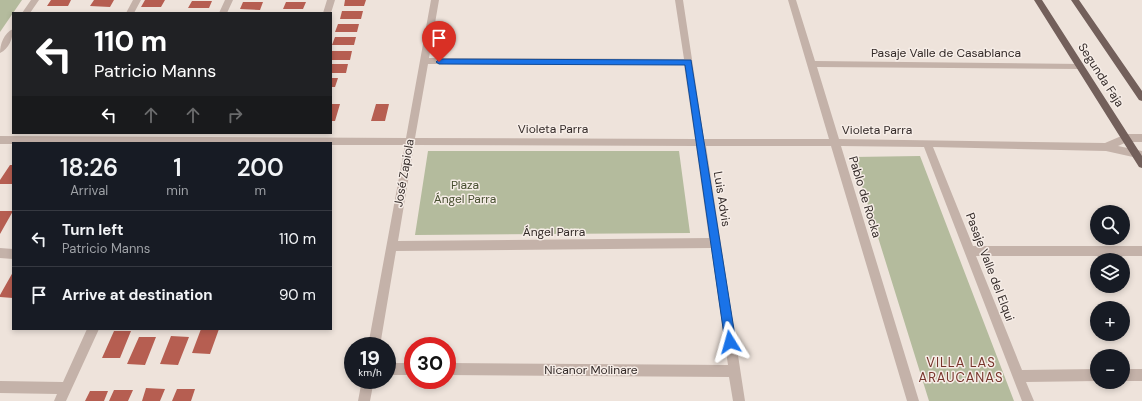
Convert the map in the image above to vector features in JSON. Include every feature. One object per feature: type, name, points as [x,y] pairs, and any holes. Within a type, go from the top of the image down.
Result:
[{"type":"main road","name":"Segunda Faja","points":[[1038,0],[1079,66],[1126,138],[1139,155],[1142,164]]},
{"type":"main road","name":"Segunda Faja","points":[[1075,0],[1142,98]]},
{"type":"main road","points":[[1132,84],[1142,93]]},
{"type":"street","points":[[27,12],[35,0]]},
{"type":"street","points":[[131,12],[137,0]]},
{"type":"street","points":[[224,12],[229,0]]},
{"type":"street","points":[[327,12],[331,0]]},
{"type":"street","name":"José Zapiola","points":[[376,337],[435,0]]},
{"type":"street","name":"Luis Advis","points":[[679,0],[739,401]]},
{"type":"street","name":"Pablo de Rocka","points":[[792,0],[913,401]]},
{"type":"street","points":[[0,50],[12,33]]},
{"type":"street","points":[[0,50],[12,50]]},
{"type":"street","points":[[424,61],[688,62]]},
{"type":"street","name":"Pasaje Valle de Casablanca","points":[[812,64],[1079,66]]},
{"type":"street","points":[[1106,147],[1126,138],[1142,138]]},
{"type":"street","name":"Violeta Parra","points":[[0,140],[176,142],[927,143],[1106,147]]},
{"type":"street","name":"Pasaje Valle del Elqui","points":[[927,143],[1028,401]]},
{"type":"street","points":[[1106,147],[1139,155]]},
{"type":"street","name":"Ángel Parra","points":[[392,246],[716,243]]},
{"type":"street","points":[[969,250],[1142,251]]},
{"type":"street","points":[[0,254],[12,254]]},
{"type":"street","points":[[60,401],[93,330]]},
{"type":"street","name":"Nicanor Molinare","points":[[456,369],[734,371]]},
{"type":"street","points":[[1018,376],[1090,375]]},
{"type":"street","points":[[1130,375],[1142,375]]},
{"type":"street","points":[[0,387],[66,388]]},
{"type":"street","points":[[364,401],[366,389]]},
{"type":"green space","points":[[0,0],[22,0],[14,12],[12,12],[12,15],[0,32]]},
{"type":"green space","name":"Plaza Ángel Parra","points":[[428,151],[679,151],[690,233],[415,235]]},
{"type":"green space","points":[[920,156],[1014,401],[929,401],[853,157]]},
{"type":"building","points":[[51,0],[71,0],[68,6],[47,6]]},
{"type":"building","points":[[94,0],[114,0],[110,7],[90,6]]},
{"type":"building","points":[[145,0],[165,0],[161,7],[141,7]]},
{"type":"building","points":[[345,0],[366,0],[364,6],[344,6]]},
{"type":"building","points":[[192,1],[212,1],[209,8],[188,8]]},
{"type":"building","points":[[243,2],[263,2],[260,10],[240,9]]},
{"type":"building","points":[[286,2],[306,2],[303,9],[283,9]]},
{"type":"building","points":[[342,11],[363,11],[361,19],[340,19]]},
{"type":"building","points":[[338,24],[359,24],[357,32],[335,32]]},
{"type":"building","points":[[335,37],[356,37],[354,45],[332,45]]},
{"type":"building","points":[[332,51],[352,51],[350,60],[332,60]]},
{"type":"building","points":[[332,64],[348,64],[346,73],[332,73]]},
{"type":"building","points":[[332,78],[338,78],[335,87],[332,87]]},
{"type":"building","points":[[332,104],[340,104],[335,121],[332,121]]},
{"type":"building","points":[[376,104],[389,104],[385,121],[371,121]]},
{"type":"building","points":[[10,165],[12,165],[12,184],[0,184],[0,180]]},
{"type":"building","points":[[0,211],[12,211],[12,213],[0,234]]},
{"type":"building","points":[[12,274],[12,298],[0,297]]},
{"type":"building","points":[[201,330],[219,330],[210,354],[192,353]]},
{"type":"building","points":[[114,331],[131,331],[120,358],[102,358]]},
{"type":"building","points":[[171,336],[189,337],[178,365],[160,364]]},
{"type":"building","points":[[139,337],[156,337],[145,365],[127,364]]},
{"type":"building","points":[[146,388],[165,389],[160,401],[142,401]]},
{"type":"building","points":[[177,389],[195,389],[191,401],[172,401]]},
{"type":"building","points":[[114,390],[133,390],[128,401],[109,401]]},
{"type":"building","points":[[90,391],[108,391],[104,401],[85,401]]},
{"type":"district","name":"VILLA LAS ARAUCANAS","points":[[961,370]]},
{"type":"route","points":[[439,62],[688,62],[730,342]]}]
